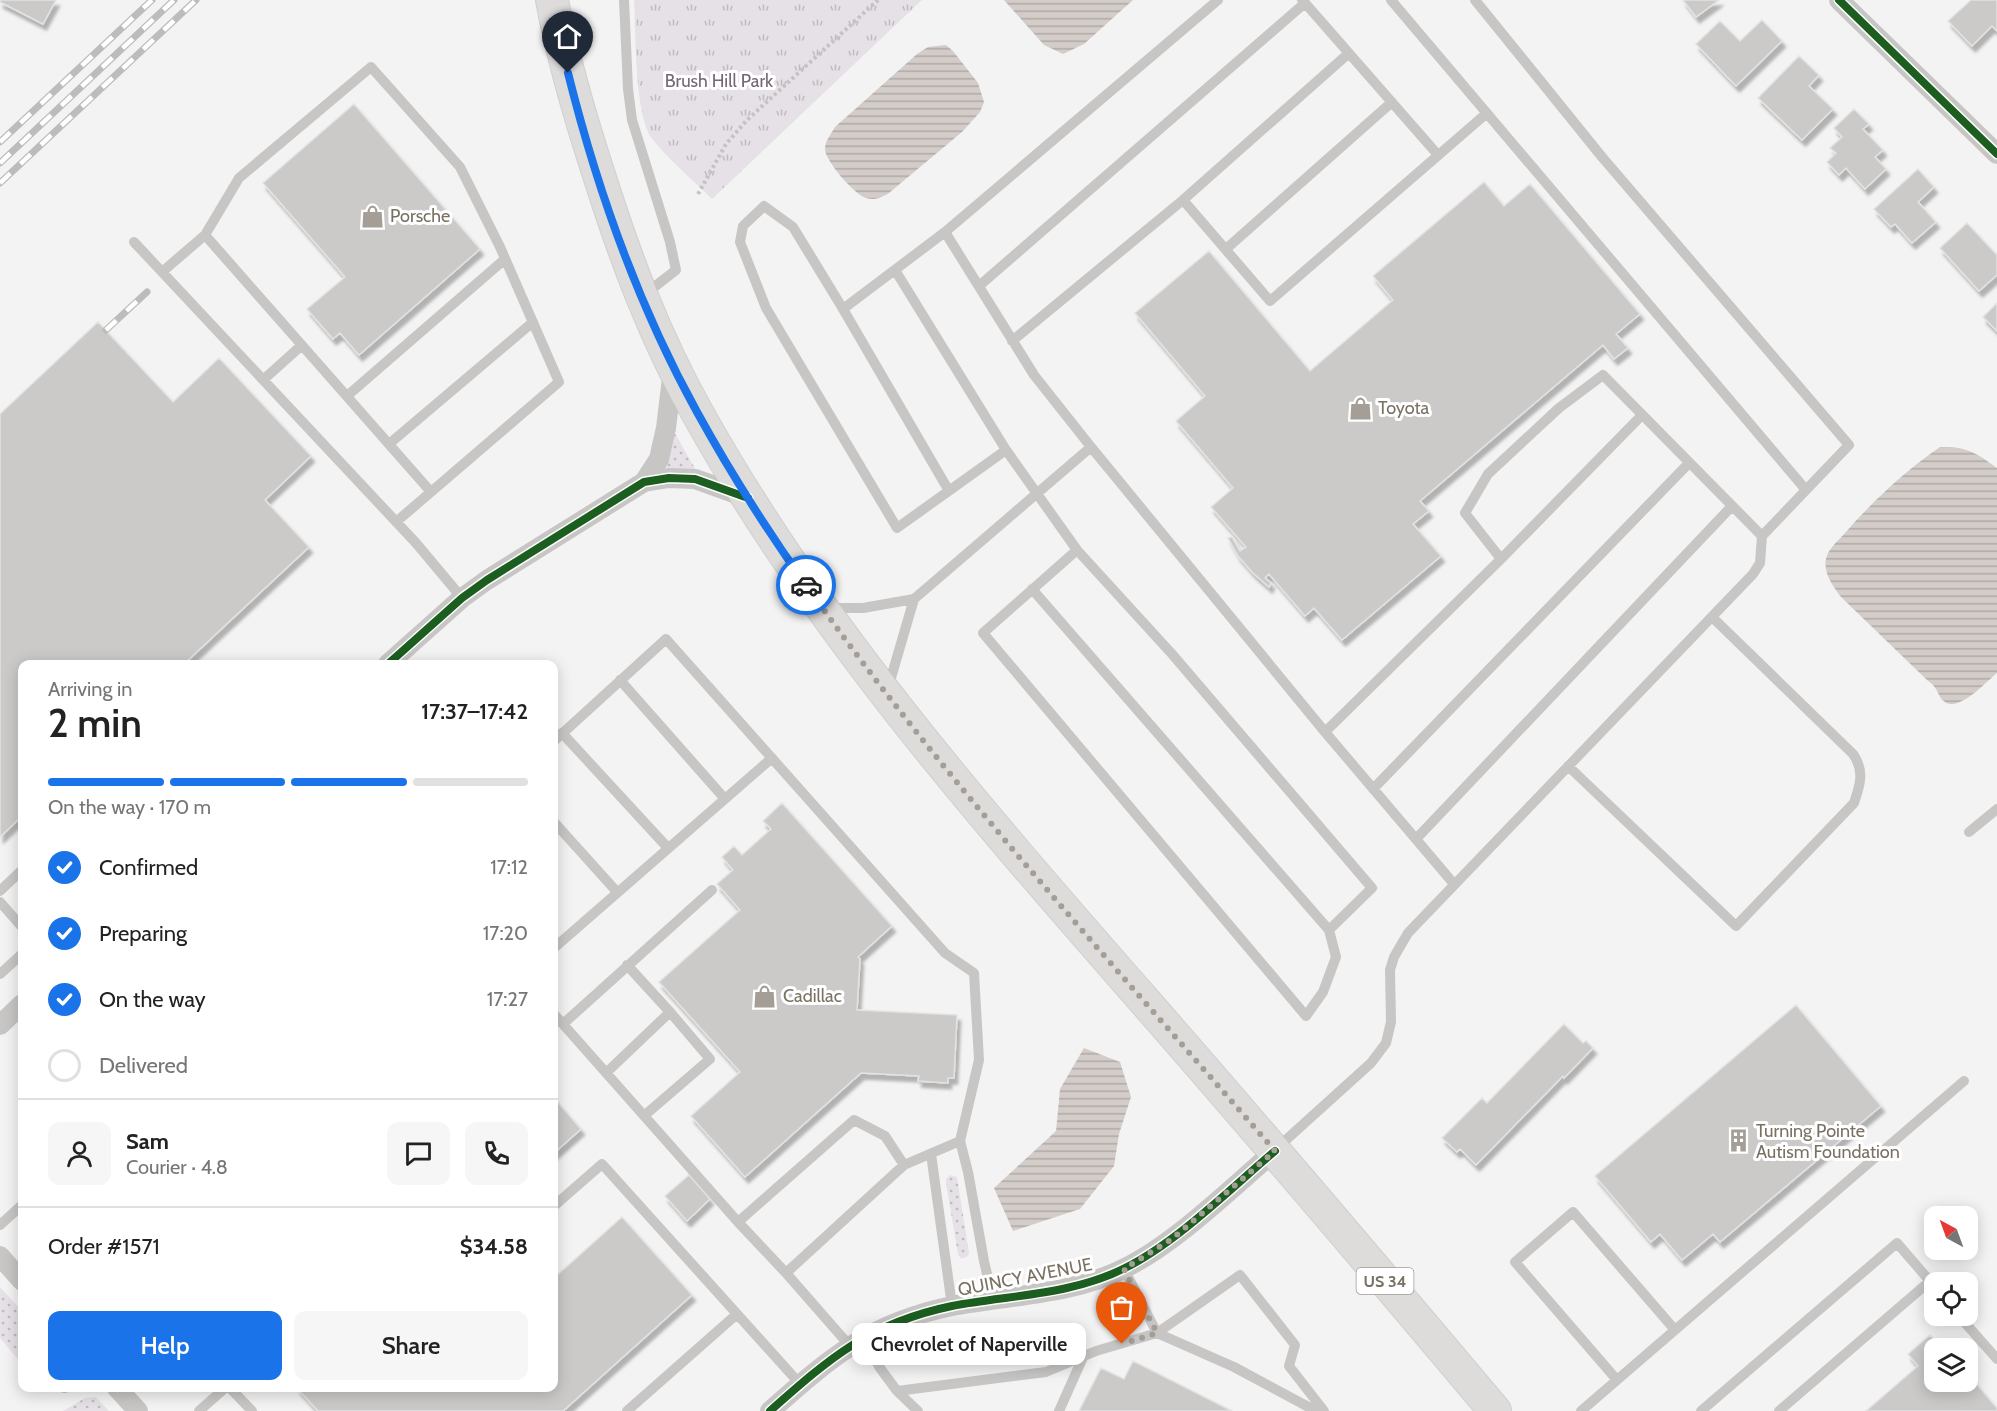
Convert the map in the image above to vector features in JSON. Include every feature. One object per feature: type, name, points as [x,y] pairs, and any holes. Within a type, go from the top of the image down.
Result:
[{"type":"main road","name":"US 34","points":[[552,0],[570,80],[587,141],[611,215],[642,297],[696,412],[785,555],[887,694],[1005,838],[1495,1411]]},
{"type":"street","points":[[1839,0],[1997,154]]},
{"type":"street","points":[[644,482],[659,459],[666,428],[674,367]]},
{"type":"street","points":[[392,660],[462,598],[487,580],[644,482],[669,478],[695,479],[748,498]]},
{"type":"street","points":[[0,1025],[18,1008]]},
{"type":"street","name":"QUINCY AVENUE","points":[[770,1411],[800,1384],[856,1342],[889,1324],[952,1306],[1065,1288],[1124,1269],[1172,1239],[1275,1151]]},
{"type":"street","points":[[0,1256],[18,1276]]},
{"type":"street","points":[[121,1392],[138,1411]]},
{"type":"lane","points":[[624,0],[628,88],[632,120],[670,242],[676,270],[642,297]]},
{"type":"lane","points":[[843,309],[945,232],[1218,0]]},
{"type":"lane","points":[[1391,0],[1806,490]]},
{"type":"lane","points":[[1275,1151],[1371,1063],[1386,1043],[1391,1022],[1390,970],[1394,957],[1408,933],[1753,574],[1760,563],[1762,536],[1849,445],[1602,157],[1475,0]]},
{"type":"lane","points":[[979,286],[1304,1],[1438,155]]},
{"type":"lane","points":[[1012,340],[1183,200],[1349,53]]},
{"type":"lane","points":[[162,272],[205,235],[239,178],[371,67],[460,167],[505,259],[559,382],[396,522]]},
{"type":"lane","points":[[1226,249],[1392,102]]},
{"type":"lane","points":[[1183,200],[1270,301],[1487,113]]},
{"type":"lane","points":[[949,491],[793,227],[764,206],[743,226],[740,242],[766,308],[897,528],[949,491],[1006,450]]},
{"type":"lane","points":[[945,232],[1034,375],[1325,732],[1454,884]]},
{"type":"lane","points":[[205,235],[431,492]]},
{"type":"lane","points":[[134,242],[396,522],[462,598]]},
{"type":"lane","points":[[347,396],[505,259]]},
{"type":"lane","points":[[895,270],[1006,450],[1077,550],[1172,654],[1372,888],[1329,930]]},
{"type":"lane","points":[[389,444],[533,322]]},
{"type":"lane","points":[[263,380],[302,345]]},
{"type":"lane","points":[[1501,559],[1465,513],[1488,474],[1560,408],[1603,375],[1762,536]]},
{"type":"lane","points":[[1325,732],[1501,559],[1642,415]]},
{"type":"lane","points":[[822,607],[863,608],[914,599],[1091,447]]},
{"type":"lane","points":[[1373,789],[1689,463]]},
{"type":"lane","points":[[1416,839],[1732,506]]},
{"type":"lane","points":[[1032,589],[1329,930],[1336,957],[1323,992],[1306,1016],[984,633],[1032,589],[1077,550]]},
{"type":"lane","points":[[887,694],[914,599]]},
{"type":"lane","points":[[1568,766],[1736,926],[1854,803],[1861,781],[1860,764],[1853,754],[1712,617]]},
{"type":"lane","points":[[668,848],[558,737],[666,639],[945,953],[974,973],[979,1060],[960,1141],[993,1300]]},
{"type":"lane","points":[[620,680],[724,799]]},
{"type":"lane","points":[[558,944],[772,758]]},
{"type":"lane","points":[[1969,832],[1997,809]]},
{"type":"lane","points":[[558,826],[617,892]]},
{"type":"lane","points":[[0,891],[18,874]]},
{"type":"lane","points":[[563,1024],[712,890]]},
{"type":"lane","points":[[0,902],[18,922]]},
{"type":"lane","points":[[0,974],[18,958]]},
{"type":"lane","points":[[627,965],[710,1059],[645,1115]]},
{"type":"lane","points":[[606,1073],[670,1012]]},
{"type":"lane","points":[[558,1018],[738,1222],[856,1342],[897,1391],[918,1411]]},
{"type":"lane","points":[[1581,1411],[1964,1081]]},
{"type":"lane","points":[[738,1222],[854,1120],[885,1136],[904,1165]]},
{"type":"lane","points":[[786,1273],[904,1165],[960,1141]]},
{"type":"lane","points":[[931,1154],[952,1306]]},
{"type":"lane","points":[[558,1202],[602,1164],[800,1384]]},
{"type":"lane","points":[[0,1225],[18,1209]]},
{"type":"lane","points":[[1617,1380],[1515,1262],[1573,1212],[1675,1330]]},
{"type":"lane","points":[[1701,1411],[1897,1243],[1924,1275]]},
{"type":"lane","points":[[1124,1269],[1157,1333],[1234,1367],[1316,1411]]},
{"type":"lane","points":[[897,1391],[1046,1372],[1084,1355],[1157,1333],[1240,1275],[1295,1345],[1289,1366],[1324,1411]]},
{"type":"lane","points":[[1779,1411],[1924,1291]]},
{"type":"lane","points":[[627,1411],[737,1314]]},
{"type":"lane","points":[[1968,1326],[1997,1359]]},
{"type":"lane","points":[[1059,1411],[1084,1355]]},
{"type":"lane","points":[[199,1411],[220,1392]]},
{"type":"lane","points":[[234,1392],[252,1411]]},
{"type":"path","points":[[698,194],[726,144],[747,120],[878,0]]},
{"type":"green space","name":"Brush Hill Park","points":[[634,0],[922,0],[712,199],[660,148],[647,129],[639,94]]},
{"type":"green space","points":[[673,430],[698,474],[657,474]]},
{"type":"green space","points":[[950,1175],[957,1177],[969,1253],[961,1259],[958,1254],[946,1183]]},
{"type":"green space","points":[[0,1287],[18,1307],[18,1359],[0,1338]]},
{"type":"green space","points":[[96,1397],[109,1411],[63,1411],[85,1398]]},
{"type":"shaded area","points":[[1004,0],[1133,0],[1084,44],[1063,54],[1044,45]]},
{"type":"shaded area","points":[[946,45],[978,83],[984,102],[980,112],[962,132],[889,193],[875,199],[861,196],[841,177],[826,154],[828,138],[835,127],[917,54],[928,47]]},
{"type":"shaded area","points":[[1940,447],[1971,452],[1997,468],[1997,673],[1965,700],[1951,704],[1945,702],[1931,683],[1841,597],[1829,579],[1825,564],[1831,548],[1867,509],[1902,476]]},
{"type":"shaded area","points":[[1084,1048],[1120,1062],[1131,1097],[1119,1134],[1114,1166],[1080,1209],[1013,1231],[994,1188],[1056,1131],[1060,1089]]},
{"type":"building","points":[[0,0],[56,0],[43,24]]},
{"type":"building","points":[[1683,0],[1719,0],[1696,17]]},
{"type":"building","points":[[1971,0],[1997,0],[1997,31],[1992,26],[1972,46],[1948,21]]},
{"type":"building","points":[[1762,20],[1782,41],[1736,86],[1696,44],[1720,21],[1740,41]]},
{"type":"building","points":[[1799,56],[1819,75],[1809,86],[1833,109],[1802,140],[1758,98]]},
{"type":"building","name":"Porsche","points":[[354,104],[480,249],[359,355],[340,333],[333,339],[307,309],[345,277],[263,183]]},
{"type":"building","points":[[1854,109],[1869,124],[1863,129],[1883,150],[1875,157],[1886,169],[1865,189],[1846,168],[1839,175],[1827,162],[1836,153],[1830,148],[1842,137],[1834,128]]},
{"type":"building","points":[[1918,169],[1934,187],[1918,202],[1936,222],[1912,243],[1895,224],[1891,227],[1874,209]]},
{"type":"building","name":"Toyota","points":[[1484,182],[1504,206],[1530,184],[1640,314],[1616,334],[1628,348],[1614,359],[1603,345],[1420,501],[1429,511],[1413,524],[1441,556],[1342,640],[1314,608],[1305,616],[1269,574],[1265,578],[1271,583],[1269,587],[1238,556],[1228,538],[1232,537],[1240,551],[1246,547],[1211,507],[1233,488],[1176,421],[1205,396],[1135,313],[1209,251],[1310,371],[1393,300],[1373,276]]},
{"type":"building","points":[[1967,223],[1997,255],[1997,275],[1979,291],[1940,248]]},
{"type":"building","points":[[1997,303],[1997,331],[1983,317]]},
{"type":"building","points":[[98,322],[173,402],[219,358],[311,456],[265,500],[309,547],[188,660],[18,660],[18,820],[0,837],[0,414]]},
{"type":"building","name":"Cadillac","points":[[782,803],[892,926],[858,957],[860,959],[857,1010],[957,1015],[954,1078],[948,1078],[948,1083],[918,1081],[919,1076],[861,1073],[745,1177],[691,1116],[740,1072],[659,982],[740,910],[717,884],[733,870],[722,857],[734,846],[742,855],[771,829],[763,821]]},
{"type":"building","name":"Turning Pointe Autism Foundation","points":[[1796,1005],[1881,1106],[1720,1242],[1713,1234],[1682,1260],[1660,1234],[1651,1242],[1595,1176]]},
{"type":"building","points":[[1564,1024],[1583,1043],[1586,1041],[1593,1048],[1476,1165],[1460,1149],[1457,1152],[1442,1138],[1482,1098],[1487,1103]]},
{"type":"building","points":[[558,1103],[581,1129],[558,1149]]},
{"type":"building","points":[[689,1175],[710,1199],[687,1221],[665,1196]]},
{"type":"building","points":[[622,1217],[692,1295],[563,1411],[318,1411],[301,1392],[558,1392],[558,1274]]},
{"type":"building","points":[[1924,1340],[1924,1392],[1978,1392],[1978,1386],[1997,1408],[1997,1411],[1866,1411],[1918,1366],[1908,1354]]},
{"type":"building","points":[[1133,1361],[1232,1411],[1079,1411],[1101,1368],[1124,1379]]},
{"type":"railway","points":[[0,142],[152,0]]},
{"type":"railway","points":[[0,163],[174,0]]},
{"type":"railway","points":[[0,183],[196,0]]},
{"type":"railway","points":[[106,330],[147,292]]},
{"type":"cycle path","points":[[1839,0],[1997,154]]},
{"type":"cycle path","points":[[392,660],[462,598],[487,580],[644,482],[669,478],[695,479],[748,498]]},
{"type":"cycle path","points":[[770,1411],[813,1374],[853,1345],[874,1332],[898,1322],[952,1306],[1084,1284],[1125,1268],[1183,1230],[1275,1151]]},
{"type":"way so far","points":[[806,585],[887,694],[1005,838],[1275,1151],[1172,1239],[1124,1269],[1157,1333],[1122,1344]]},
{"type":"place","name":"Porsche","points":[[372,216]]},
{"type":"place","name":"Toyota","points":[[1360,408]]},
{"type":"place","name":"Cadillac","points":[[765,996]]},
{"type":"place","name":"Turning Pointe Autism Foundation","points":[[1738,1141]]},
{"type":"place","name":"Chevrolet of Naperville","points":[[1122,1344]]},
{"type":"route","points":[[568,73],[587,141],[626,259],[665,350],[696,412],[759,515],[806,585]]}]
